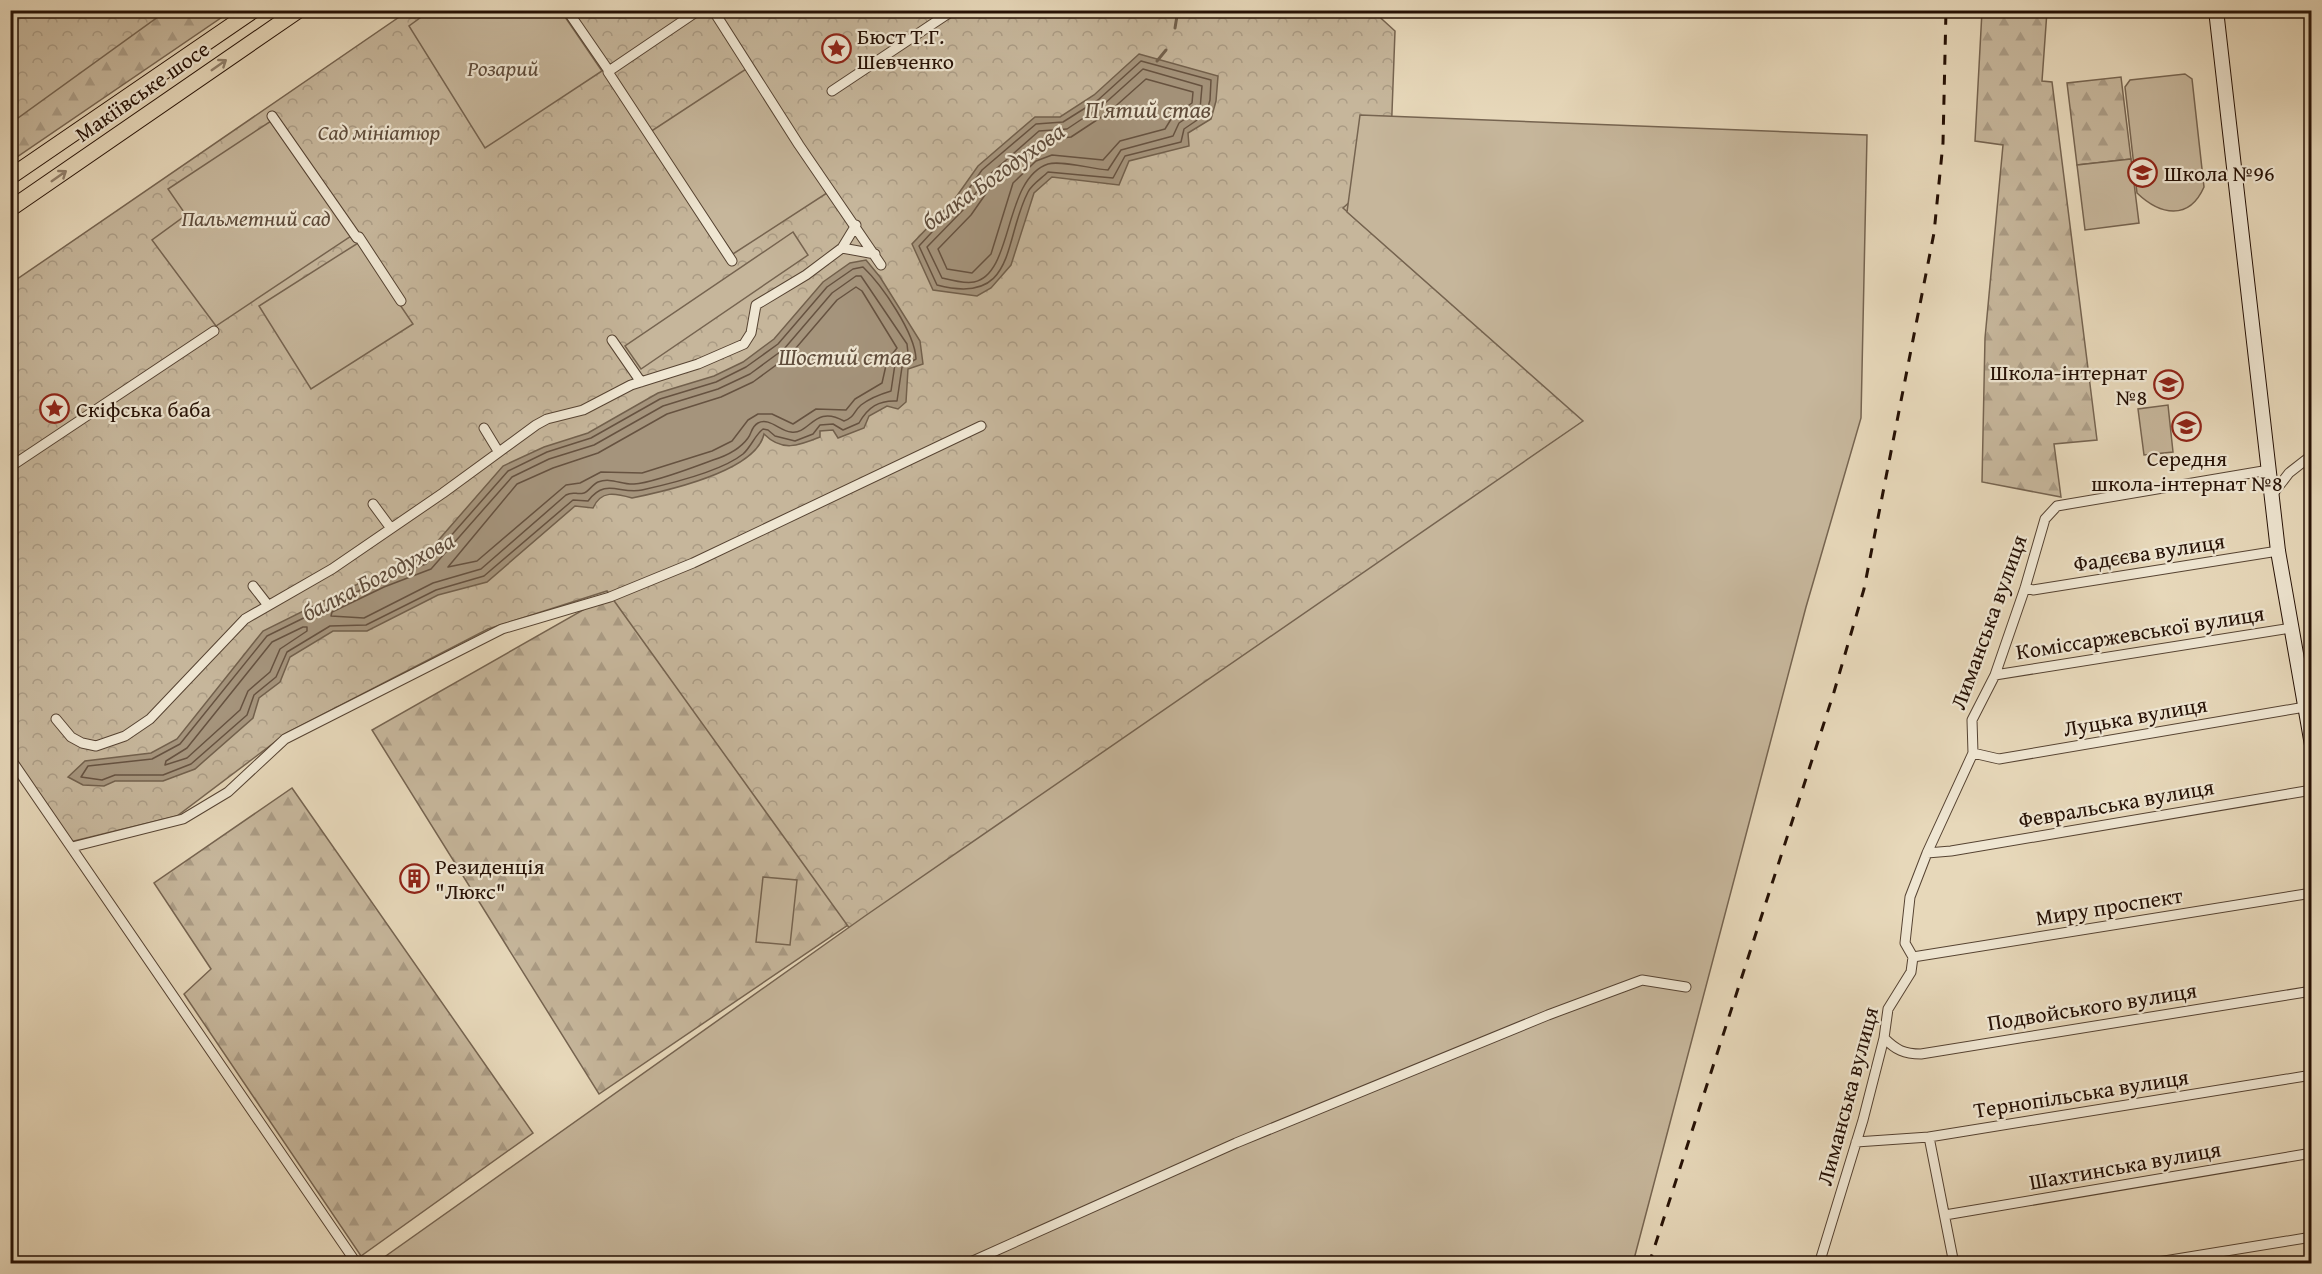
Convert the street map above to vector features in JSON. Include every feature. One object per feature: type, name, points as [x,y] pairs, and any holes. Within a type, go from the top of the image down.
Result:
[{"type":"main road","name":"Макіївське шосе","points":[[10,177],[254,10]]},
{"type":"main road","name":"Макіївське шосе","points":[[10,209],[299,10]]},
{"type":"main road","points":[[2216,10],[2278,551],[2312,745]]},
{"type":"street","points":[[567,10],[609,71],[699,10]]},
{"type":"street","points":[[713,10],[812,165],[856,225],[881,265]]},
{"type":"street","points":[[832,91],[949,13],[947,10]]},
{"type":"street","points":[[608,72],[732,261]]},
{"type":"street","points":[[272,116],[401,301]]},
{"type":"street","points":[[56,719],[71,737],[82,743],[96,746],[125,736],[150,718],[229,633],[267,604],[315,580],[390,527],[443,494],[498,451],[547,419],[583,410],[641,382],[698,364],[744,344],[751,333],[756,305],[806,275],[842,248],[856,225]]},
{"type":"street","points":[[842,248],[875,254]]},
{"type":"street","points":[[10,466],[214,331]]},
{"type":"street","points":[[612,340],[641,382]]},
{"type":"street","points":[[72,847],[183,819],[228,792],[285,739],[502,629],[610,597],[693,563],[981,426]]},
{"type":"street","points":[[484,428],[498,451]]},
{"type":"street","points":[[2272,495],[2289,473],[2312,454]]},
{"type":"street","name":"Лиманська вулиця","points":[[1819,1263],[1856,1142],[1884,1038],[1888,1009],[1911,972],[1913,957],[1905,943],[1905,924],[1910,897],[1972,753],[1972,720],[1995,675],[2025,588],[2045,519],[2057,506],[2269,470]]},
{"type":"street","points":[[373,504],[390,527]]},
{"type":"street","name":"Фадєєва вулиця","points":[[2025,588],[2033,590],[2278,551]]},
{"type":"street","points":[[253,586],[267,604]]},
{"type":"street","name":"Коміссаржевської вулиця","points":[[1995,675],[2291,628]]},
{"type":"street","name":"Луцька вулиця","points":[[1972,753],[1999,759],[2305,707]]},
{"type":"street","points":[[10,758],[357,1263]]},
{"type":"street","name":"Февральська вулиця","points":[[1927,853],[1951,851],[2312,790]]},
{"type":"street","name":"Миру проспект","points":[[1913,957],[2312,893]]},
{"type":"street","points":[[966,1263],[1236,1143],[1548,1015],[1642,980],[1686,987]]},
{"type":"street","name":"Подвойського вулиця","points":[[1884,1038],[1896,1050],[1908,1054],[1921,1054],[2312,991]]},
{"type":"street","name":"Тернопільська вулиця","points":[[1856,1142],[1929,1137],[2312,1075]]},
{"type":"street","points":[[1929,1137],[1954,1263]]},
{"type":"street","name":"Шахтинська вулиця","points":[[1945,1215],[2312,1153]]},
{"type":"street","points":[[2146,1263],[2312,1237]]},
{"type":"green space","points":[[11,10],[166,10],[166,11],[11,123]]},
{"type":"green space","name":"Розарий","points":[[431,10],[561,11],[602,71],[485,148],[409,26]]},
{"type":"green space","points":[[95,11],[231,11],[11,161],[11,60]]},
{"type":"green space","name":"Сад мініатюр","points":[[408,11],[1373,11],[1395,31],[1390,166],[1343,208],[1584,421],[850,929],[607,591],[488,629],[287,733],[177,816],[70,842],[11,753],[10,284]]},
{"type":"green space","points":[[1982,11],[2047,11],[2042,81],[2052,82],[2097,440],[2054,444],[2061,497],[1982,482],[1985,338],[2003,145],[1975,141]]},
{"type":"green space","points":[[746,69],[827,193],[733,254],[650,132]]},
{"type":"green space","points":[[2185,74],[2192,79],[2204,187],[2198,198],[2182,210],[2164,210],[2137,193],[2125,87],[2130,80]]},
{"type":"green space","points":[[2121,77],[2131,159],[2077,165],[2067,83]]},
{"type":"green space","points":[[1360,115],[1867,135],[1861,418],[1806,607],[1633,1263],[612,1264],[383,1258],[865,916],[1583,421],[1347,212]]},
{"type":"green space","name":"Пальметний сад","points":[[271,121],[351,236],[216,326],[152,240],[186,215],[168,189]]},
{"type":"green space","points":[[2131,159],[2139,223],[2085,230],[2077,165]]},
{"type":"green space","points":[[1057,191],[1355,202],[1591,421],[599,1094],[372,730],[903,428]]},
{"type":"green space","points":[[793,232],[808,255],[641,369],[625,346]]},
{"type":"green space","points":[[358,243],[413,324],[311,389],[259,306]]},
{"type":"green space","points":[[2168,405],[2173,452],[2144,455],[2138,409]]},
{"type":"green space","points":[[292,788],[533,1133],[361,1256],[184,994],[211,969],[154,883]]},
{"type":"green space","points":[[763,877],[797,880],[790,945],[756,942]]},
{"type":"water","name":"П'ятий став","points":[[1139,54],[1218,76],[1216,101],[1211,119],[1188,133],[1189,146],[1129,161],[1119,185],[1052,177],[1034,193],[1011,265],[991,288],[977,296],[933,290],[912,244],[954,200],[978,166],[1035,117],[1060,117],[1094,95]]},
{"type":"water","name":"Шостий став","points":[[866,260],[880,277],[920,341],[923,364],[908,369],[906,402],[898,409],[887,406],[869,416],[864,428],[838,438],[833,430],[820,431],[820,437],[790,446],[777,443],[764,434],[757,447],[745,459],[708,477],[632,498],[609,494],[600,498],[593,508],[575,506],[487,582],[438,595],[367,631],[333,631],[290,657],[280,682],[259,698],[253,718],[195,769],[163,781],[115,781],[104,786],[83,785],[68,777],[85,761],[151,753],[177,739],[263,631],[378,574],[422,559],[503,466],[544,447],[588,433],[658,393],[714,376],[743,362],[774,339],[823,282],[850,263]]},
{"type":"waterway","name":"балка Богодухова","points":[[1175,28],[1178,10]]},
{"type":"waterway","name":"балка Богодухова","points":[[1157,61],[1166,50]]},
{"type":"railway","points":[[1649,1264],[1834,692],[1864,589],[1934,233],[1943,143],[1946,10]]},
{"type":"place","name":"Бюст Т.Г. Шевченко","points":[[836,49]]},
{"type":"place","name":"Школа №96","points":[[2143,173]]},
{"type":"place","name":"Школа-інтернат №8","points":[[2168,385]]},
{"type":"place","name":"Скіфська баба","points":[[55,409]]},
{"type":"place","name":"Середня школа-інтернат №8","points":[[2187,426]]},
{"type":"place","name":"Резиденція \"Люкс\"","points":[[414,879]]}]
